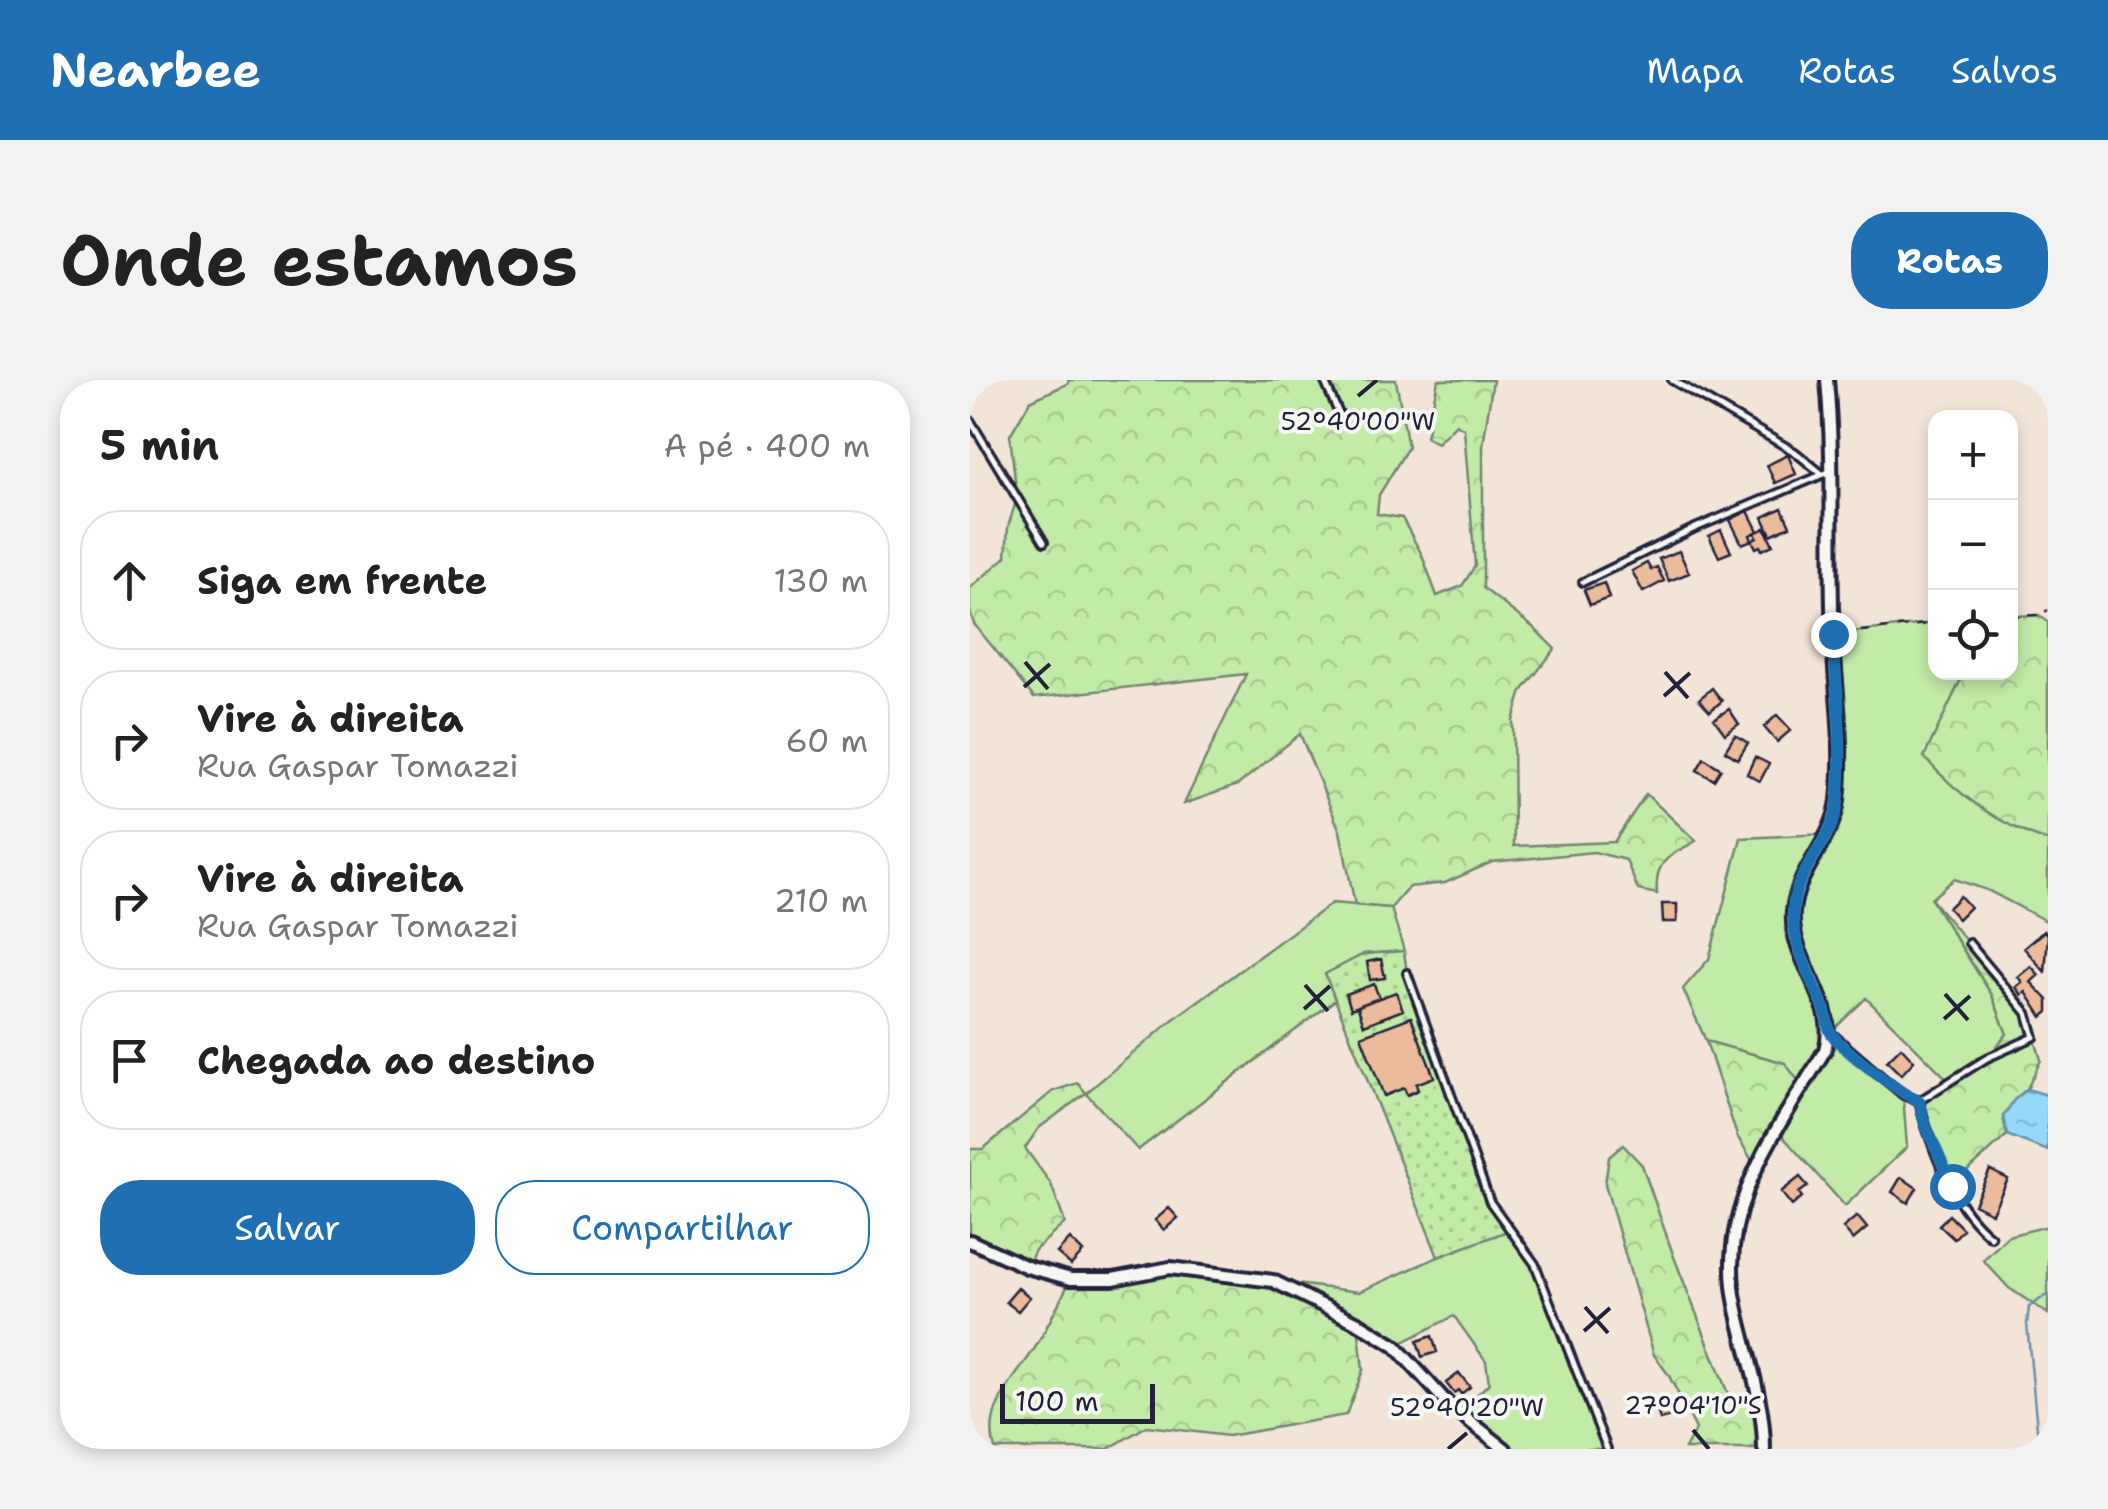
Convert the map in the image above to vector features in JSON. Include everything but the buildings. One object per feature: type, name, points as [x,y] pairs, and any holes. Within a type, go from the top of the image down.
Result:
[{"type":"street","points":[[1764,1449],[1760,1400],[1730,1266],[1739,1204],[1756,1166],[1825,1050],[1830,1032],[1798,944],[1792,916],[1796,892],[1836,817],[1841,765],[1833,634],[1827,380]]},
{"type":"street","points":[[970,1241],[1027,1266],[1072,1279],[1113,1279],[1170,1268],[1273,1281],[1395,1346],[1448,1405],[1505,1449]]},
{"type":"lane","points":[[1324,380],[1343,423]]},
{"type":"lane","points":[[1672,380],[1828,472]]},
{"type":"lane","points":[[970,420],[1044,542]]},
{"type":"lane","points":[[1583,582],[1693,529],[1828,472]]},
{"type":"lane","points":[[1830,1032],[1902,1096],[1919,1101],[1987,1058],[2034,1036],[2027,1012],[1969,943]]},
{"type":"lane","points":[[1408,973],[1490,1202],[1535,1264],[1607,1449]]},
{"type":"lane","points":[[1919,1101],[1952,1186],[1975,1224],[1991,1237]]},
{"type":"path","points":[[2018,616],[2039,615],[2048,610]]},
{"type":"path","points":[[1833,634],[1928,624]]},
{"type":"green space","points":[[1068,380],[1396,380],[1408,447],[1379,495],[1377,514],[1402,518],[1422,555],[1437,596],[1462,586],[1475,566],[1464,429],[1456,424],[1437,443],[1426,437],[1438,380],[1493,380],[1483,445],[1483,588],[1555,649],[1522,691],[1513,721],[1514,846],[1614,842],[1646,794],[1696,841],[1671,855],[1661,866],[1657,894],[1638,890],[1626,860],[1594,852],[1492,862],[1445,883],[1409,887],[1391,908],[1355,905],[1340,831],[1300,734],[1238,785],[1184,804],[1246,674],[1034,698],[974,624],[970,588],[1006,557],[1008,527],[1017,498],[1010,435],[1030,401],[1069,383]]},
{"type":"green space","points":[[2039,615],[2048,622],[2048,841],[1980,807],[1924,757],[1961,680],[2018,680],[2018,616]]},
{"type":"green space","points":[[1928,624],[1928,680],[1961,680],[1925,757],[1981,808],[2048,841],[2048,922],[1987,890],[1954,879],[1931,899],[1992,995],[2007,1034],[1987,1058],[1950,1082],[1866,998],[1831,1032],[1903,1095],[1907,1147],[1845,1206],[1778,1131],[1785,1063],[1706,1041],[1683,989],[1709,959],[1741,838],[1827,834],[1838,803],[1833,634]]},
{"type":"green space","points":[[1931,899],[2027,1013],[2041,1060],[2027,1089],[2003,1117],[2007,1135],[1952,1186],[1919,1101],[1987,1058],[2007,1034],[1992,995]]},
{"type":"green space","points":[[1332,903],[1391,908],[1404,951],[1364,954],[1326,974],[1335,1000],[1138,1150],[1086,1093],[1175,1018]]},
{"type":"green space","points":[[1404,951],[1407,973],[1490,1202],[1510,1230],[1438,1257],[1325,974],[1364,954]]},
{"type":"green space","points":[[1706,1041],[1785,1063],[1803,1087],[1756,1167],[1737,1136]]},
{"type":"green space","points":[[1078,1083],[1086,1093],[1039,1128],[1025,1148],[1051,1184],[1065,1223],[1035,1250],[1027,1267],[970,1241],[970,1149],[983,1149],[1053,1091]]},
{"type":"green space","points":[[1623,1145],[1642,1165],[1732,1404],[1760,1400],[1764,1449],[1685,1449],[1696,1429],[1654,1355],[1605,1184],[1609,1157]]},
{"type":"green space","points":[[2048,1226],[2048,1314],[2009,1288],[1983,1260],[2008,1236]]},
{"type":"green space","points":[[1510,1230],[1535,1264],[1607,1449],[1505,1449],[1459,1413],[1489,1383],[1486,1361],[1454,1316],[1395,1346],[1273,1281],[1359,1292]]},
{"type":"green space","points":[[1170,1268],[1273,1281],[1358,1323],[1363,1370],[1346,1415],[1228,1436],[1147,1426],[1108,1449],[995,1449],[992,1433],[998,1406],[1038,1343],[1071,1279]]},
{"type":"water","points":[[2027,1089],[2047,1095],[2048,1151],[2007,1135],[2003,1117]]},
{"type":"waterway","points":[[2039,1449],[2027,1324],[2029,1307],[2048,1294]]},
{"type":"route","points":[[1833,634],[1840,730],[1838,803],[1836,817],[1796,892],[1792,916],[1798,944],[1830,1032],[1902,1096],[1919,1101],[1952,1186]]}]
